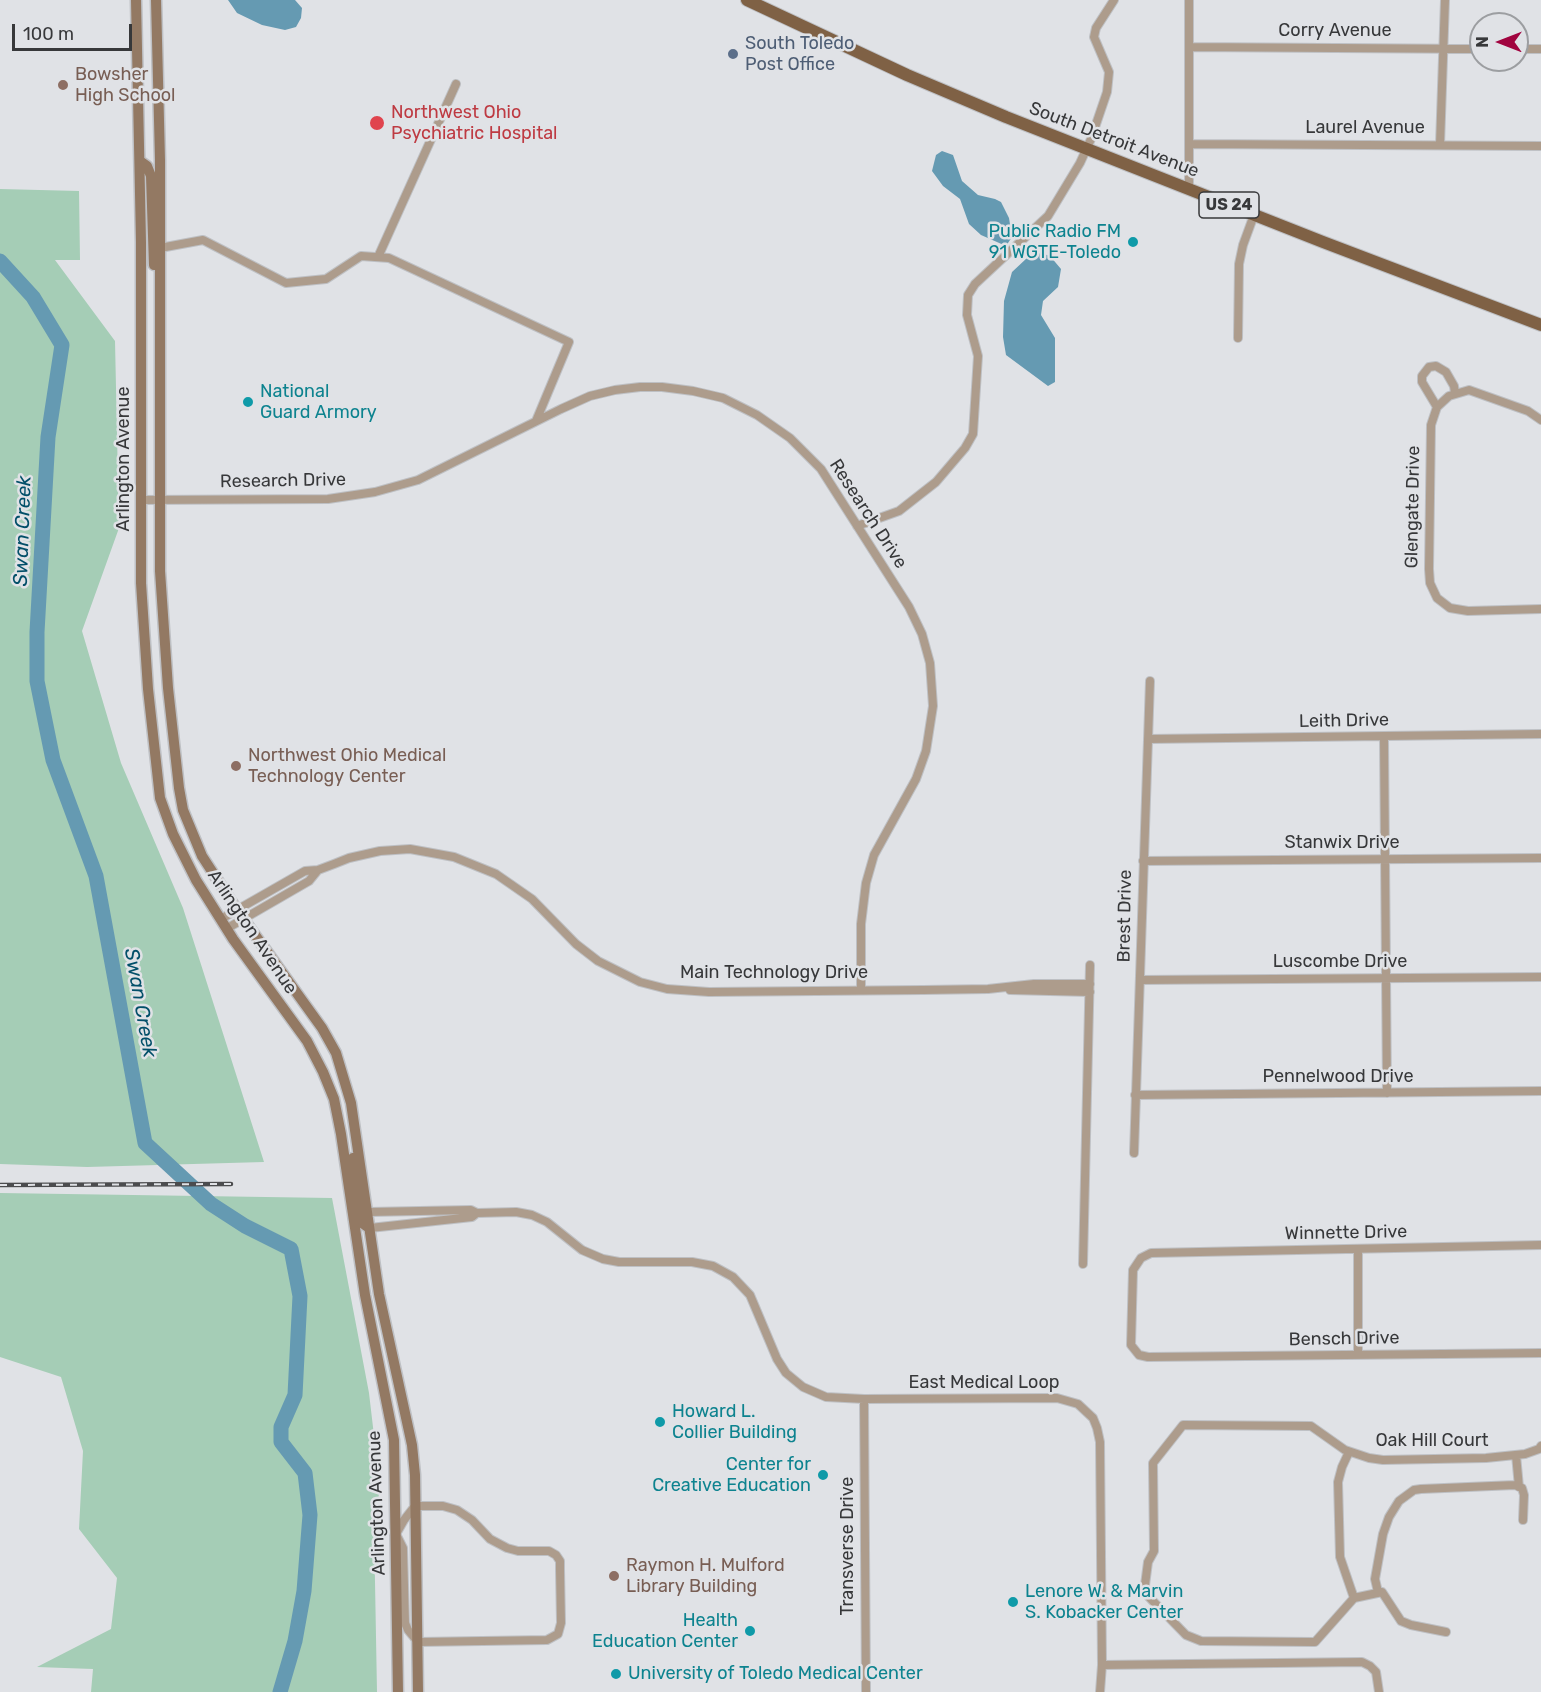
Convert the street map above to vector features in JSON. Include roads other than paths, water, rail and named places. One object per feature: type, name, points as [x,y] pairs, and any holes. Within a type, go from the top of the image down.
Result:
[{"type":"main road","name":"South Detroit Avenue","points":[[747,0],[906,75],[1254,215],[1541,325]]},
{"type":"street","name":"Arlington Avenue","points":[[136,0],[140,161],[142,613],[160,798],[173,834],[196,880],[224,924],[307,1041],[334,1099],[361,1276],[394,1440],[398,1692]]},
{"type":"street","name":"Arlington Avenue","points":[[156,0],[162,625],[178,788],[183,810],[202,856],[240,914],[322,1028],[336,1053],[354,1116],[380,1294],[412,1445],[418,1692]]},
{"type":"street","points":[[857,526],[899,511],[936,482],[965,448],[973,434],[978,356],[967,315],[971,289],[1048,216],[1062,196],[1087,149],[1109,80],[1109,72],[1094,37],[1096,28],[1114,0]]},
{"type":"street","points":[[1189,0],[1189,189]]},
{"type":"street","points":[[1440,145],[1445,0]]},
{"type":"street","name":"Corry Avenue","points":[[1189,47],[1469,49]]},
{"type":"street","points":[[378,257],[456,84]]},
{"type":"street","name":"Laurel Avenue","points":[[1189,144],[1541,146]]},
{"type":"street","points":[[140,161],[147,165],[151,176],[153,329],[160,388]]},
{"type":"street","points":[[1238,338],[1239,264],[1254,215]]},
{"type":"street","points":[[160,248],[203,240],[286,284],[326,279],[361,256],[389,258],[569,342],[536,421]]},
{"type":"street","points":[[1455,393],[1454,386],[1446,372],[1436,366],[1429,367],[1422,376],[1422,382],[1436,410],[1442,401],[1455,393],[1475,391],[1528,411],[1541,420]]},
{"type":"street","name":"Research Drive","points":[[140,500],[328,499],[375,492],[418,480],[590,396],[640,387],[684,389],[723,398],[758,415],[790,438],[821,469],[916,620],[930,663],[933,706],[930,735],[922,765],[882,839],[866,883],[861,924],[861,990]]},
{"type":"street","name":"Glengate Drive","points":[[1436,410],[1431,424],[1429,574],[1430,583],[1437,598],[1444,605],[1458,610],[1541,609]]},
{"type":"street","name":"Brest Drive","points":[[1134,1153],[1150,681]]},
{"type":"street","name":"Leith Drive","points":[[1148,740],[1541,734]]},
{"type":"street","points":[[1384,738],[1384,978],[1387,1094]]},
{"type":"street","name":"Main Technology Drive","points":[[224,924],[309,881],[318,870],[349,858],[380,851],[410,849],[439,853],[468,861],[508,881],[531,899],[587,953],[612,969],[640,982],[667,989],[693,992],[988,988],[1034,992],[1090,988]]},
{"type":"street","name":"Stanwix Drive","points":[[1143,861],[1541,858]]},
{"type":"street","points":[[1083,1264],[1090,965]]},
{"type":"street","name":"Luscombe Drive","points":[[1140,980],[1541,978]]},
{"type":"street","name":"Pennelwood Drive","points":[[1135,1095],[1541,1091]]},
{"type":"street","points":[[334,1099],[348,1125],[359,1215],[362,1223],[370,1228]]},
{"type":"street","name":"East Medical Loop","points":[[368,1212],[511,1211],[532,1215],[552,1225],[582,1250],[603,1259],[623,1262],[692,1262],[709,1265],[737,1280],[750,1295],[777,1359],[794,1381],[807,1390],[826,1397],[864,1399],[1057,1398],[1074,1403],[1089,1413],[1097,1428],[1100,1442],[1102,1665],[1100,1692]]},
{"type":"street","name":"East Medical Loop","points":[[370,1228],[472,1217],[477,1213]]},
{"type":"street","name":"Winnette Drive","points":[[1148,1357],[1139,1355],[1131,1345],[1132,1278],[1136,1262],[1151,1253],[1541,1245]]},
{"type":"street","points":[[1358,1355],[1359,1250]]},
{"type":"street","name":"Bensch Drive","points":[[1148,1357],[1541,1353]]},
{"type":"street","name":"Transverse Drive","points":[[864,1399],[866,1692]]},
{"type":"street","name":"Oak Hill Court","points":[[1349,1452],[1338,1482],[1340,1557],[1354,1598],[1315,1642],[1201,1641],[1186,1635],[1147,1595],[1145,1585],[1148,1562],[1154,1551],[1153,1463],[1183,1425],[1311,1426],[1349,1452],[1383,1460],[1486,1458],[1516,1455],[1540,1448]]},
{"type":"street","points":[[1516,1455],[1519,1487]]},
{"type":"street","points":[[1378,1592],[1376,1579],[1383,1534],[1394,1509],[1405,1496],[1421,1488],[1515,1485],[1522,1488],[1524,1495],[1523,1520]]},
{"type":"street","points":[[415,1506],[443,1506],[457,1510],[472,1520],[490,1539],[507,1548],[518,1551],[552,1552],[558,1558],[560,1569],[560,1629],[554,1638],[505,1641],[418,1641],[405,1623],[403,1548],[396,1534],[415,1506]]},
{"type":"street","points":[[1354,1598],[1382,1592],[1401,1621],[1446,1632]]},
{"type":"street","points":[[1102,1665],[1362,1662],[1376,1672],[1379,1692]]},
{"type":"water","points":[[228,0],[295,0],[302,8],[301,18],[296,27],[285,30],[262,25],[237,13]]},
{"type":"water","points":[[942,151],[953,155],[962,181],[978,195],[1001,202],[1009,218],[1012,237],[1006,246],[981,235],[969,224],[960,199],[943,186],[932,171],[936,155]]},
{"type":"water","points":[[1041,253],[1050,256],[1061,269],[1058,287],[1043,301],[1041,315],[1055,338],[1055,382],[1048,386],[1006,355],[1003,337],[1004,301],[1012,272],[1027,258]]},
{"type":"waterway","name":"Swan Creek","points":[[0,261],[33,297],[62,345],[48,437],[37,632],[37,681],[53,760],[96,876],[145,1143],[211,1204],[245,1226],[291,1249],[300,1296],[295,1395],[281,1427],[281,1442],[305,1473],[310,1515],[304,1591],[295,1641],[280,1692]]},
{"type":"railway","points":[[0,1185],[231,1184]]},
{"type":"place","name":"South Toledo Post Office","points":[[733,54]]},
{"type":"place","name":"Bowsher High School","points":[[63,85]]},
{"type":"place","name":"Northwest Ohio Psychiatric Hospital","points":[[377,123]]},
{"type":"place","name":"Public Radio FM 91 WGTE-Toledo","points":[[1133,242]]},
{"type":"place","name":"National Guard Armory","points":[[248,402]]},
{"type":"place","name":"Northwest Ohio Medical Technology Center","points":[[236,766]]},
{"type":"place","name":"Howard L. Collier Building","points":[[660,1422]]},
{"type":"place","name":"Center for Creative Education","points":[[823,1475]]},
{"type":"place","name":"Raymon H. Mulford Library Building","points":[[614,1576]]},
{"type":"place","name":"Lenore W. & Marvin S. Kobacker Center","points":[[1013,1602]]},
{"type":"place","name":"Health Education Center","points":[[750,1631]]},
{"type":"place","name":"University of Toledo Medical Center","points":[[616,1674]]}]
